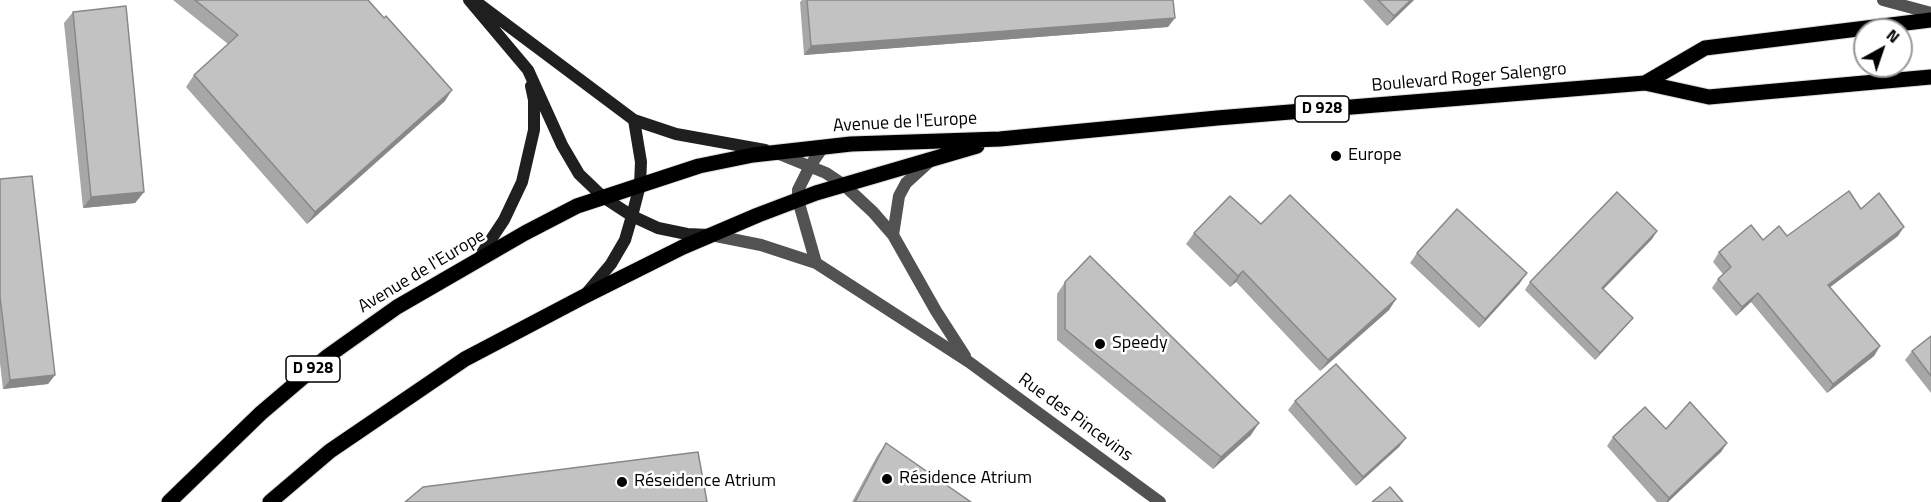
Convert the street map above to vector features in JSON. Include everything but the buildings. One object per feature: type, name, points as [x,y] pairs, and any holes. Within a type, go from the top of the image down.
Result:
[{"type":"main road","points":[[471,0],[528,70],[570,161],[579,174],[603,197],[632,216],[658,228],[687,234],[711,235]]},
{"type":"main road","points":[[471,0],[634,120],[676,135],[775,152]]},
{"type":"main road","name":"Boulevard Roger Salengro","points":[[1000,139],[1228,117],[1645,83],[1705,48],[1931,20]]},
{"type":"main road","points":[[476,261],[504,220],[519,190],[527,162],[534,130],[534,100],[528,70]]},
{"type":"main road","name":"D 928","points":[[1645,83],[1709,97],[1931,77]]},
{"type":"main road","points":[[583,297],[611,264],[625,240],[632,216],[640,184],[641,162],[634,120]]},
{"type":"main road","name":"Avenue de l'Europe","points":[[169,502],[261,413],[328,356],[397,306],[567,212],[640,184],[699,166],[753,154],[850,144],[1000,139]]},
{"type":"main road","name":"Avenue de l'Europe","points":[[270,502],[330,451],[465,359],[583,297],[711,235],[798,200],[1000,139]]},
{"type":"street","points":[[1882,0],[1931,13]]},
{"type":"street","points":[[816,263],[798,200],[798,190],[823,147]]},
{"type":"street","points":[[775,152],[810,166],[844,185],[873,212],[893,235],[936,311],[969,362]]},
{"type":"street","points":[[893,235],[899,196],[906,183],[934,158]]},
{"type":"street","name":"Rue des Pincevins","points":[[711,235],[761,245],[816,263],[969,362],[1160,502]]},
{"type":"place","name":"Europe","points":[[1336,156]]},
{"type":"place","name":"Speedy","points":[[1100,344]]},
{"type":"place","name":"Résidence Atrium","points":[[887,479]]},
{"type":"place","name":"Réseidence Atrium","points":[[622,482]]}]
